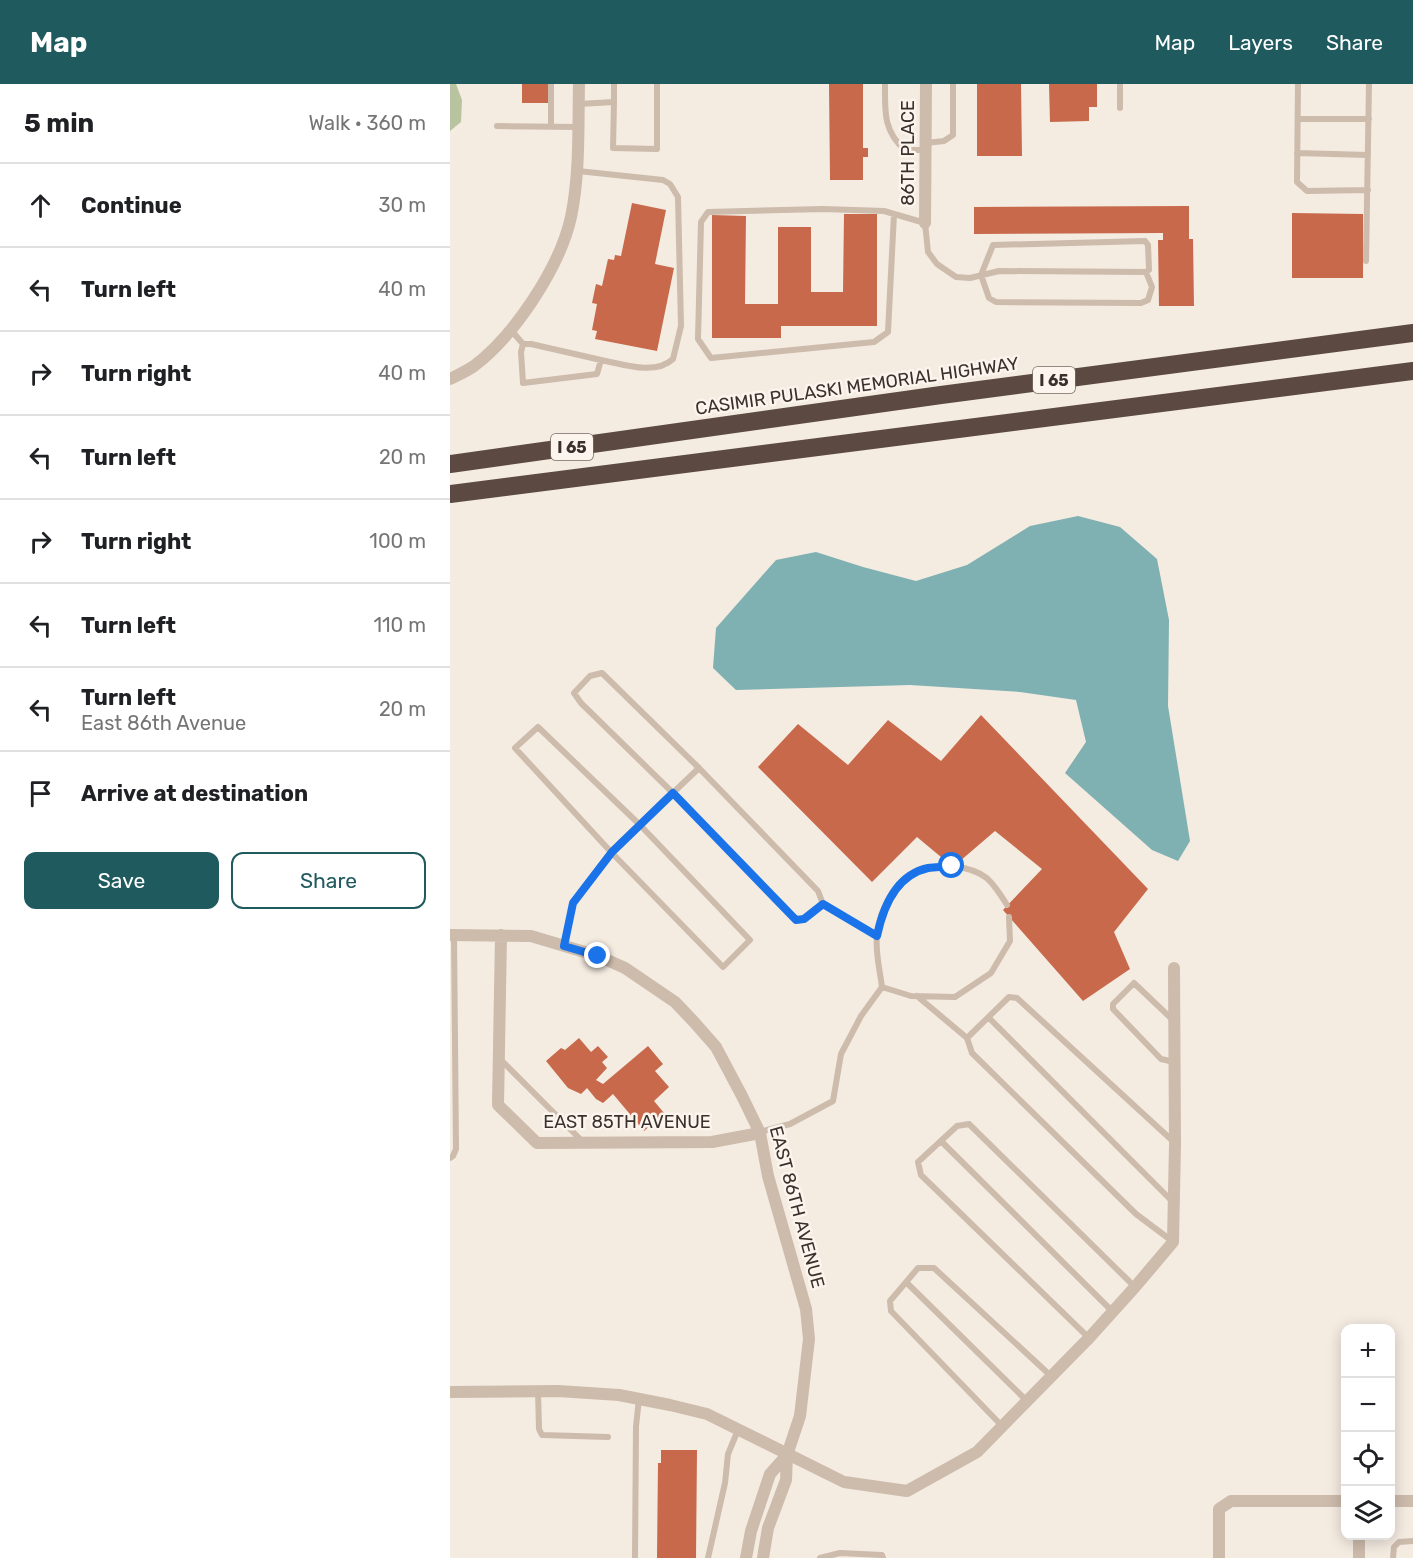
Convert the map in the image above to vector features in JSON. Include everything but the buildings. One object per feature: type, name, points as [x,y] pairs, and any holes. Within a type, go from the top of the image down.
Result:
[{"type":"highway","name":"CASIMIR PULASKI MEMORIAL HIGHWAY","points":[[450,464],[941,395],[1413,333]]},
{"type":"highway","name":"I 65","points":[[450,494],[1413,370]]},
{"type":"street","points":[[450,379],[474,366],[509,331],[553,267],[570,219],[578,171],[579,84]]},
{"type":"street","name":"86TH PLACE","points":[[925,223],[926,84]]},
{"type":"street","name":"EAST 86TH AVENUE","points":[[452,935],[531,936],[598,956],[626,968],[675,1002],[716,1047],[728,1068],[760,1133],[768,1176],[806,1309],[809,1339],[800,1416],[787,1455],[786,1480],[768,1528],[763,1558]]},
{"type":"street","name":"EAST 85TH AVENUE","points":[[501,935],[498,1104],[537,1143],[712,1142],[760,1133]]},
{"type":"street","points":[[450,1392],[538,1391],[620,1395],[639,1399],[707,1414],[844,1482],[907,1491],[977,1452],[1089,1338],[1173,1242],[1174,968]]},
{"type":"street","name":"EAST 86TH AVENUE","points":[[746,1558],[751,1531],[770,1474],[787,1455]]},
{"type":"street","points":[[1219,1558],[1219,1509],[1231,1501],[1341,1502]]},
{"type":"street","points":[[1395,1501],[1413,1501]]},
{"type":"street","points":[[1359,1540],[1359,1558]]},
{"type":"lane","points":[[551,84],[551,126]]},
{"type":"lane","points":[[614,84],[614,148],[657,149],[657,84]]},
{"type":"lane","points":[[885,84],[887,124],[895,141],[905,150],[944,141],[953,135],[953,84]]},
{"type":"lane","points":[[1120,84],[1120,108]]},
{"type":"lane","points":[[1299,84],[1297,182],[1307,191],[1368,189]]},
{"type":"lane","points":[[1366,261],[1369,84]]},
{"type":"lane","points":[[579,104],[614,102]]},
{"type":"lane","points":[[1298,119],[1369,119]]},
{"type":"lane","points":[[497,126],[578,127]]},
{"type":"lane","points":[[1297,153],[1368,154]]},
{"type":"lane","points":[[509,331],[523,344],[601,360],[652,368],[673,359],[681,326],[678,196],[676,191],[670,183],[663,180],[578,171]]},
{"type":"lane","points":[[894,214],[888,332],[874,342],[711,358],[698,339],[701,222],[708,213],[823,209],[884,211],[925,223],[928,252],[937,264],[956,277],[970,278],[999,272],[1146,272]]},
{"type":"lane","points":[[1145,241],[1150,259],[1149,270],[1146,272],[1152,287],[1148,300],[1141,303],[996,302],[989,298],[981,275],[993,245],[1023,243],[1145,241]]},
{"type":"lane","points":[[523,344],[521,352],[523,382],[597,374],[601,360]]},
{"type":"lane","points":[[823,904],[804,919],[796,920],[673,793],[580,703],[574,693],[590,676],[602,674],[699,768],[818,891],[823,904],[877,936]]},
{"type":"lane","points":[[538,727],[640,825],[750,940],[723,968],[612,852],[515,748],[538,727]]},
{"type":"lane","points":[[564,946],[573,903],[612,852],[699,768]]},
{"type":"lane","points":[[760,1133],[790,1125],[833,1101],[841,1054],[861,1016],[882,987],[877,936],[881,915],[891,895],[907,878],[927,868],[953,866],[973,869],[993,882],[1007,905]]},
{"type":"lane","points":[[882,987],[917,996],[955,997],[991,973],[1010,941],[1009,917]]},
{"type":"lane","points":[[450,1158],[456,1149],[453,1086],[452,935]]},
{"type":"lane","points":[[1175,1022],[1134,983],[1113,1004],[1113,1009],[1161,1059],[1175,1062]]},
{"type":"lane","points":[[917,996],[968,1038],[972,1053],[1136,1214],[1173,1242]]},
{"type":"lane","points":[[968,1038],[1009,997],[1017,998],[1175,1144]]},
{"type":"lane","points":[[989,1018],[1173,1203]]},
{"type":"lane","points":[[499,1058],[585,1143]]},
{"type":"lane","points":[[1089,1338],[921,1175],[918,1162],[957,1126],[969,1124],[1136,1287]]},
{"type":"lane","points":[[941,1141],[1113,1312]]},
{"type":"lane","points":[[1003,1426],[891,1311],[890,1301],[918,1268],[934,1268],[1051,1376]]},
{"type":"lane","points":[[906,1282],[1027,1401]]},
{"type":"lane","points":[[538,1391],[539,1430],[542,1435],[608,1437]]},
{"type":"lane","points":[[635,1558],[636,1438],[639,1399]]},
{"type":"lane","points":[[708,1558],[725,1483],[728,1454],[738,1430]]},
{"type":"lane","points":[[1393,1558],[1394,1547],[1399,1542],[1413,1541]]},
{"type":"lane","points":[[820,1558],[840,1553],[882,1555],[883,1558]]},
{"type":"green space","points":[[450,84],[456,84],[462,100],[461,122],[450,131]]},
{"type":"water","points":[[1078,516],[1120,527],[1157,559],[1169,620],[1168,706],[1190,841],[1178,861],[1152,850],[1065,773],[1086,742],[1076,700],[1020,692],[910,685],[736,690],[713,668],[716,628],[776,560],[816,552],[916,581],[967,565],[1030,526]]},
{"type":"route","points":[[598,956],[564,946],[573,903],[612,852],[673,793],[796,920],[804,919],[823,904],[877,936],[881,915],[891,895],[907,878],[927,868],[952,866]]}]
